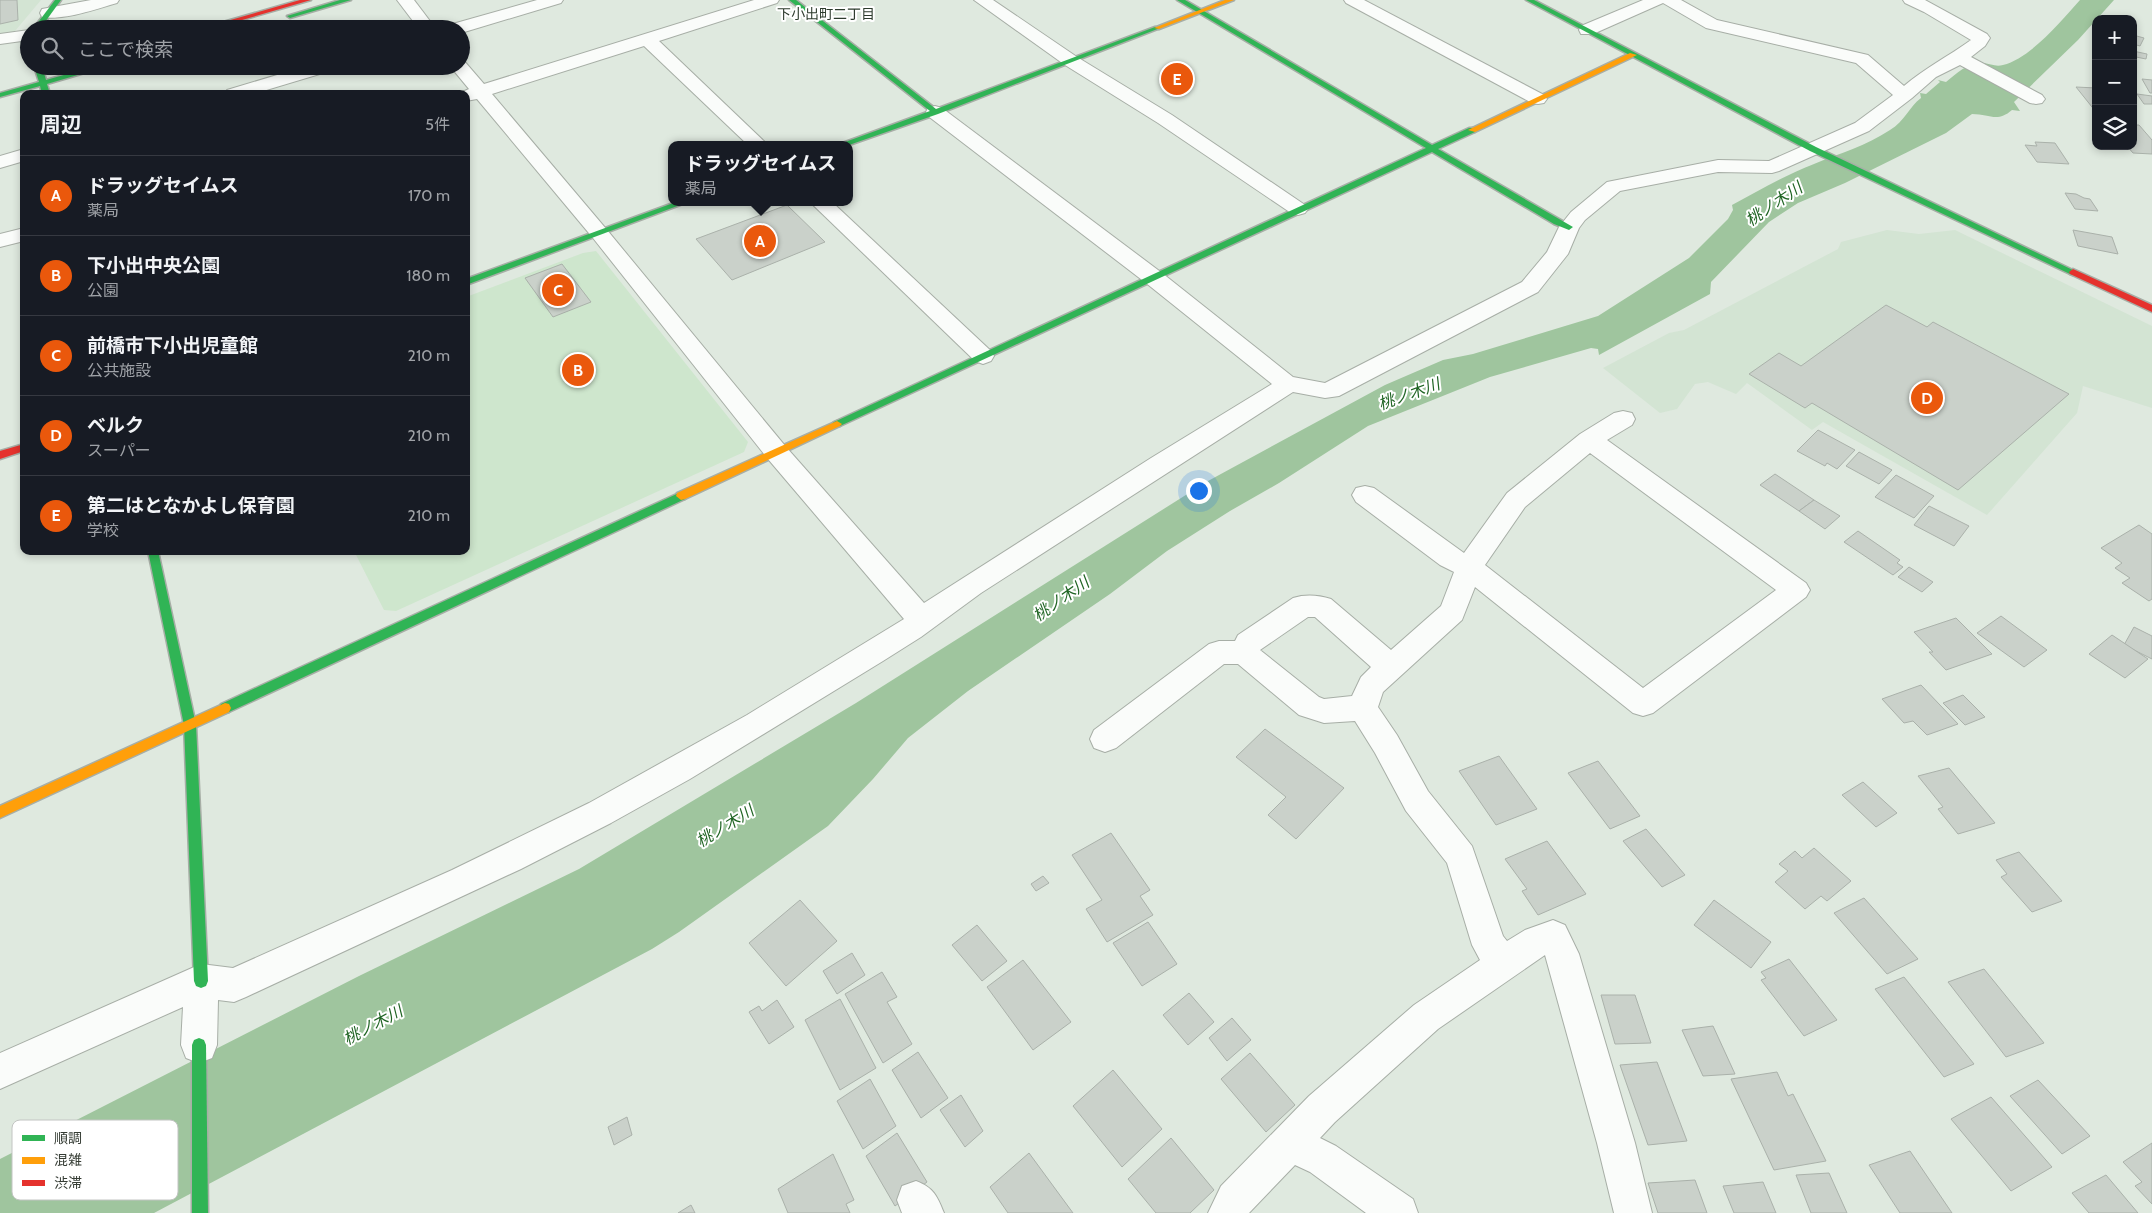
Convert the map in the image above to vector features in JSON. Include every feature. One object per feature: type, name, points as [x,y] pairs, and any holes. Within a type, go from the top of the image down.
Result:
[{"type":"main road","points":[[235,20],[308,0]]},
{"type":"main road","points":[[276,20],[348,0]]},
{"type":"main road","points":[[792,0],[935,112]]},
{"type":"main road","points":[[1180,0],[1557,222],[1569,226]]},
{"type":"main road","points":[[852,141],[935,112],[1231,0]]},
{"type":"main road","points":[[1529,0],[1817,151],[2152,309]]},
{"type":"main road","points":[[43,20],[53,6]]},
{"type":"main road","points":[[0,812],[1633,55]]},
{"type":"main road","points":[[0,83],[61,75]]},
{"type":"main road","points":[[0,95],[42,79]]},
{"type":"main road","points":[[470,281],[674,206]]},
{"type":"main road","points":[[0,455],[20,448]]},
{"type":"main road","points":[[154,555],[190,725],[201,981]]},
{"type":"main road","points":[[199,1044],[199,1208]]},
{"type":"street","points":[[53,6],[69,10],[111,0]]},
{"type":"street","points":[[404,0],[421,20]]},
{"type":"street","points":[[470,25],[555,0]]},
{"type":"street","points":[[474,93],[771,0]]},
{"type":"street","points":[[982,0],[1071,61],[1165,119],[1298,209]]},
{"type":"street","points":[[1352,0],[1538,99]]},
{"type":"street","points":[[1587,30],[1657,0]]},
{"type":"street","points":[[1669,0],[1712,24],[1862,59],[1870,64],[1897,90],[1906,94]]},
{"type":"street","points":[[0,1071],[201,981],[234,985],[546,840],[643,790],[747,731],[895,640],[922,620],[1176,452],[1288,385],[1302,384],[1321,392],[1331,390],[1530,287],[1557,254],[1569,226],[1608,189],[1620,184],[1718,166],[1772,167],[1817,151],[1862,127],[1906,94],[1930,73],[1962,59],[1981,38],[1930,8],[1911,0]]},
{"type":"street","points":[[0,39],[20,36]]},
{"type":"street","points":[[647,39],[755,141]]},
{"type":"street","points":[[1962,59],[2032,98]]},
{"type":"street","points":[[246,90],[296,75]]},
{"type":"street","points":[[465,75],[474,93],[600,234],[777,453],[922,620]]},
{"type":"street","points":[[935,112],[1154,278],[1288,385]]},
{"type":"street","points":[[0,162],[20,156]]},
{"type":"street","points":[[824,206],[984,356]]},
{"type":"street","points":[[0,241],[20,235]]},
{"type":"street","points":[[1363,708],[1371,685],[1452,612],[1469,567],[1516,500],[1590,440],[1623,420]]},
{"type":"street","points":[[1365,494],[1449,558],[1469,567],[1643,704],[1796,590],[1590,440]]},
{"type":"street","points":[[1244,653],[1248,643],[1303,606],[1321,607],[1391,667]]},
{"type":"street","points":[[1105,739],[1219,652],[1244,653],[1309,706],[1324,711],[1363,708]]},
{"type":"street","points":[[1363,708],[1386,744],[1417,801],[1460,856],[1489,945],[1504,963]]},
{"type":"street","points":[[1227,1213],[1235,1200],[1322,1110],[1426,1017],[1537,941],[1553,936],[1562,954],[1616,1143],[1633,1213]]},
{"type":"street","points":[[199,1044],[201,981]]},
{"type":"street","points":[[1292,1143],[1323,1160],[1399,1213]]},
{"type":"shaded area","points":[[0,0],[41,0],[24,20],[20,20],[20,25],[15,31],[0,35]]},
{"type":"shaded area","points":[[1887,230],[1919,234],[1955,230],[2152,326],[2152,408],[2083,386],[2077,413],[1987,515],[1823,422],[1812,430],[1747,383],[1736,394],[1708,382],[1695,384],[1677,409],[1660,413],[1603,368],[1669,333],[1684,330],[1838,249],[1841,242]]},
{"type":"shaded area","points":[[596,251],[748,442],[744,452],[396,611],[384,610],[356,555],[470,555],[470,295],[583,253]]},
{"type":"water","name":"桃ノ木川","points":[[2080,0],[2114,0],[2100,15],[2092,15],[2092,24],[2014,102],[2020,111],[2012,110],[2007,114],[1997,117],[1972,114],[1946,133],[1845,183],[1798,203],[1769,222],[1711,282],[1710,294],[1599,355],[1598,349],[1591,348],[1490,377],[1368,426],[1167,551],[1110,594],[968,691],[908,738],[873,779],[828,826],[679,932],[652,949],[154,1213],[0,1213],[0,1159],[12,1153],[12,1200],[178,1200],[178,1120],[77,1120],[359,976],[579,869],[856,703],[1208,481],[1385,385],[1443,360],[1473,354],[1598,316],[1689,258],[1728,219],[1733,210],[1732,205],[1803,168],[1881,136],[1895,126],[1921,98],[1920,93],[1926,94],[1940,82],[1938,80],[1946,82],[1973,64],[1984,63],[2000,66],[2014,61],[2045,38]]},
{"type":"building","points":[[0,0],[17,0],[18,20],[0,24]]},
{"type":"building","points":[[2137,36],[2144,38],[2140,46],[2137,45]]},
{"type":"building","points":[[2137,52],[2147,54],[2146,59],[2137,57]]},
{"type":"building","points":[[2142,79],[2152,80],[2152,93],[2150,93]]},
{"type":"building","points":[[2076,87],[2092,88],[2092,107]]},
{"type":"building","points":[[2137,94],[2152,96],[2152,104],[2144,104]]},
{"type":"building","points":[[2137,125],[2139,125],[2152,140],[2152,154],[2133,153],[2130,150],[2137,150]]},
{"type":"building","points":[[2035,142],[2055,143],[2069,164],[2037,162],[2025,145],[2037,146]]},
{"type":"building","points":[[2065,193],[2076,194],[2090,199],[2098,211],[2075,209]]},
{"type":"building","points":[[788,206],[825,242],[732,280],[696,239]]},
{"type":"building","points":[[2073,230],[2112,237],[2118,254],[2078,246]]},
{"type":"building","points":[[562,264],[591,302],[553,317],[525,278]]},
{"type":"building","points":[[1886,305],[1927,327],[1933,322],[2069,394],[1958,490],[1812,403],[1805,408],[1749,374],[1779,353],[1801,366]]},
{"type":"building","points":[[1818,430],[1855,450],[1837,469],[1827,463],[1825,466],[1797,451]]},
{"type":"building","points":[[1859,452],[1892,470],[1879,484],[1846,466]]},
{"type":"building","points":[[1775,474],[1814,500],[1799,511],[1760,485]]},
{"type":"building","points":[[1896,475],[1934,496],[1914,518],[1875,497]]},
{"type":"building","points":[[1814,500],[1840,516],[1825,529],[1799,511]]},
{"type":"building","points":[[1929,506],[1969,526],[1954,546],[1914,525]]},
{"type":"building","points":[[2139,525],[2152,534],[2152,599],[2149,601],[2122,583],[2130,578],[2115,568],[2122,563],[2101,548]]},
{"type":"building","points":[[1858,531],[1900,560],[1897,563],[1903,567],[1893,575],[1844,542]]},
{"type":"building","points":[[1909,567],[1933,582],[1922,592],[1898,577]]},
{"type":"building","points":[[2001,616],[2047,650],[2024,667],[1977,633]]},
{"type":"building","points":[[1956,618],[1992,654],[1946,670],[1929,652],[1933,652],[1914,632]]},
{"type":"building","points":[[2134,627],[2152,636],[2152,659],[2124,645]]},
{"type":"building","points":[[2112,635],[2148,659],[2125,678],[2089,654]]},
{"type":"building","points":[[1921,685],[1958,724],[1927,735],[1913,721],[1904,723],[1882,699]]},
{"type":"building","points":[[1963,695],[1985,717],[1965,725],[1943,703]]},
{"type":"building","points":[[1265,729],[1344,788],[1296,839],[1268,815],[1286,797],[1236,757]]},
{"type":"building","points":[[1499,756],[1537,809],[1496,825],[1459,771]]},
{"type":"building","points":[[1598,761],[1640,816],[1610,829],[1568,773]]},
{"type":"building","points":[[1949,768],[1995,823],[1958,834],[1938,809],[1943,807],[1918,776]]},
{"type":"building","points":[[1863,782],[1897,813],[1876,827],[1842,795]]},
{"type":"building","points":[[1646,829],[1685,875],[1662,887],[1623,841]]},
{"type":"building","points":[[1111,833],[1150,890],[1140,896],[1153,915],[1107,942],[1086,909],[1102,900],[1072,855]]},
{"type":"building","points":[[1547,841],[1586,894],[1538,915],[1522,891],[1527,889],[1505,859]]},
{"type":"building","points":[[1814,848],[1851,881],[1827,901],[1821,896],[1805,909],[1775,882],[1788,871],[1779,864],[1795,851],[1802,858]]},
{"type":"building","points":[[2019,852],[2062,901],[2032,912],[2001,877],[2007,874],[1996,860]]},
{"type":"building","points":[[1043,876],[1049,883],[1036,891],[1031,884]]},
{"type":"building","points":[[1864,898],[1918,959],[1887,974],[1834,913]]},
{"type":"building","points":[[800,900],[837,941],[786,986],[749,943]]},
{"type":"building","points":[[1714,900],[1771,942],[1751,968],[1694,925]]},
{"type":"building","points":[[1148,922],[1177,964],[1142,986],[1113,943]]},
{"type":"building","points":[[977,925],[1007,961],[982,981],[952,945]]},
{"type":"building","points":[[852,953],[865,975],[837,994],[823,971]]},
{"type":"building","points":[[1789,959],[1837,1020],[1804,1036],[1761,980],[1766,978],[1761,972]]},
{"type":"building","points":[[1023,960],[1071,1022],[1033,1050],[987,987]]},
{"type":"building","points":[[1984,969],[2044,1043],[2006,1057],[1948,982]]},
{"type":"building","points":[[882,972],[897,997],[887,1002],[912,1044],[883,1063],[845,994]]},
{"type":"building","points":[[1904,977],[1974,1064],[1944,1077],[1875,989]]},
{"type":"building","points":[[1189,993],[1214,1022],[1188,1045],[1163,1015]]},
{"type":"building","points":[[1601,995],[1635,995],[1651,1043],[1615,1044]]},
{"type":"building","points":[[840,999],[876,1068],[840,1090],[805,1020]]},
{"type":"building","points":[[777,1000],[794,1027],[769,1044],[749,1012],[759,1006],[762,1011]]},
{"type":"building","points":[[1232,1018],[1251,1040],[1227,1061],[1209,1038]]},
{"type":"building","points":[[1713,1026],[1735,1074],[1703,1076],[1682,1030]]},
{"type":"building","points":[[918,1052],[948,1098],[921,1118],[892,1070]]},
{"type":"building","points":[[1250,1053],[1295,1105],[1266,1132],[1221,1079]]},
{"type":"building","points":[[1657,1062],[1687,1141],[1648,1145],[1620,1065]]},
{"type":"building","points":[[1113,1070],[1162,1129],[1122,1167],[1073,1106]]},
{"type":"building","points":[[1777,1072],[1788,1096],[1793,1094],[1826,1161],[1774,1170],[1731,1079]]},
{"type":"building","points":[[870,1079],[896,1126],[863,1149],[837,1101]]},
{"type":"building","points":[[2038,1080],[2090,1136],[2062,1154],[2010,1096]]},
{"type":"building","points":[[961,1095],[983,1131],[965,1147],[940,1110]]},
{"type":"building","points":[[1991,1097],[2052,1167],[2011,1191],[1951,1119]]},
{"type":"building","points":[[627,1117],[632,1135],[614,1145],[608,1127]]},
{"type":"building","points":[[897,1133],[927,1182],[895,1206],[866,1156]]},
{"type":"building","points":[[1171,1138],[1214,1190],[1190,1213],[1156,1213],[1128,1179]]},
{"type":"building","points":[[2152,1143],[2152,1204],[2135,1186],[2142,1182],[2123,1162]]},
{"type":"building","points":[[1910,1151],[1952,1213],[1900,1213],[1869,1165]]},
{"type":"building","points":[[1029,1153],[1073,1213],[1008,1213],[990,1187]]},
{"type":"building","points":[[833,1154],[854,1200],[846,1204],[850,1213],[788,1213],[778,1189]]},
{"type":"building","points":[[1829,1173],[1847,1213],[1811,1213],[1796,1175]]},
{"type":"building","points":[[2106,1175],[2138,1213],[2089,1213],[2072,1193]]},
{"type":"building","points":[[1695,1180],[1707,1213],[1658,1213],[1648,1183]]},
{"type":"building","points":[[1763,1182],[1776,1213],[1734,1213],[1723,1186]]},
{"type":"building","points":[[691,1205],[695,1213],[678,1213]]},
{"type":"traffic: fast","points":[[43,20],[58,0]]},
{"type":"traffic: fast","points":[[290,16],[348,0]]},
{"type":"traffic: fast","points":[[792,0],[935,112]]},
{"type":"traffic: fast","points":[[1180,0],[1557,222],[1569,227]]},
{"type":"traffic: fast","points":[[1529,0],[1813,149],[2073,272]]},
{"type":"traffic: fast","points":[[852,141],[935,112],[1157,28]]},
{"type":"traffic: fast","points":[[41,75],[45,90]]},
{"type":"traffic: fast","points":[[0,95],[72,75]]},
{"type":"traffic: fast","points":[[837,424],[1472,130]]},
{"type":"traffic: fast","points":[[470,281],[673,206]]},
{"type":"traffic: fast","points":[[225,708],[681,496]]},
{"type":"traffic: fast","points":[[154,555],[190,725],[201,981]]},
{"type":"traffic: fast","points":[[199,1045],[200,1213]]},
{"type":"traffic: slow","points":[[1157,28],[1231,0]]},
{"type":"traffic: slow","points":[[1472,130],[1633,55]]},
{"type":"traffic: slow","points":[[681,496],[837,424]]},
{"type":"traffic: slow","points":[[0,812],[225,708]]},
{"type":"traffic: jam","points":[[235,20],[308,0]]},
{"type":"traffic: jam","points":[[2073,272],[2152,309]]},
{"type":"traffic: jam","points":[[0,455],[20,448]]},
{"type":"place","name":"第二はとなかよし保育園","points":[[1177,79]]},
{"type":"place","name":"ドラッグセイムス","points":[[760,241]]},
{"type":"place","name":"前橋市下小出児童館","points":[[558,290]]},
{"type":"place","name":"下小出中央公園","points":[[578,370]]},
{"type":"place","name":"ベルク","points":[[1927,398]]},
{"type":"district","name":"下小出町二丁目","points":[[826,14]]}]
